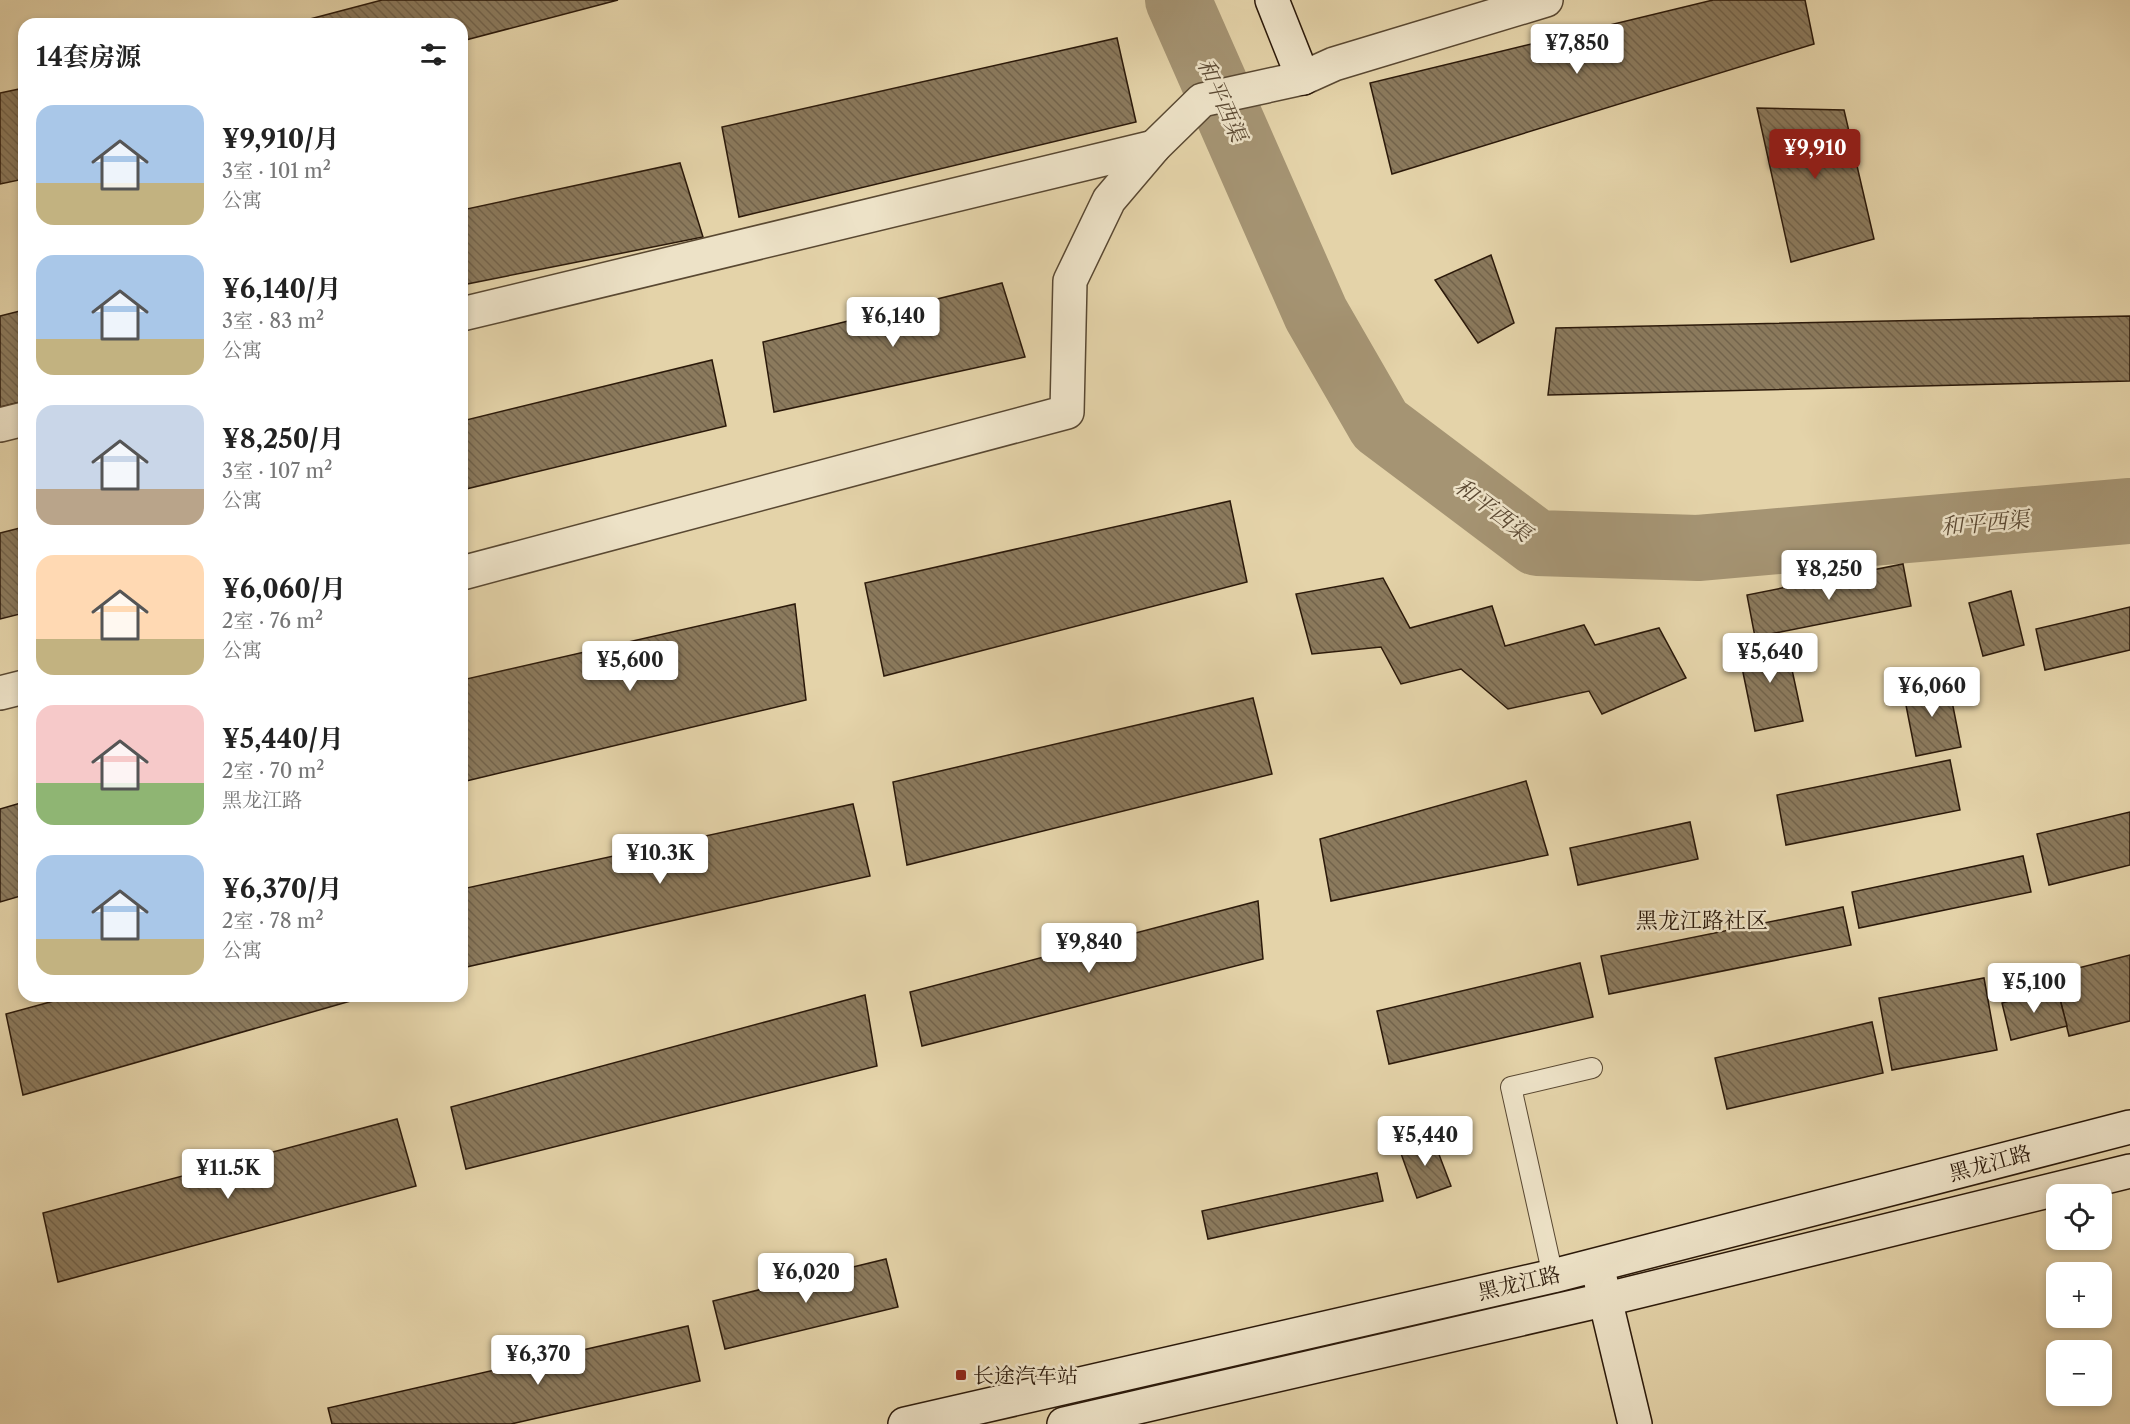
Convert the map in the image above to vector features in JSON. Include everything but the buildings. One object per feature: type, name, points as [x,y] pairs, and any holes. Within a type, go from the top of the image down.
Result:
[{"type":"street","points":[[1272,0],[1301,78]]},
{"type":"street","points":[[468,571],[1066,412],[1070,281],[1109,200],[1154,147],[1202,100],[1301,78],[1334,64],[1546,0]]},
{"type":"street","points":[[468,313],[1154,147]]},
{"type":"street","points":[[0,425],[18,420]]},
{"type":"street","points":[[0,693],[18,688]]},
{"type":"street","name":"黑龙江路","points":[[905,1424],[1553,1276],[2130,1127]]},
{"type":"street","name":"黑龙江路","points":[[1064,1424],[1603,1300],[2130,1171]]},
{"type":"street","points":[[1598,1264],[1603,1300],[1635,1424]]},
{"type":"lane","points":[[1553,1276],[1511,1087],[1592,1068]]},
{"type":"waterway","name":"和平西渠","points":[[1178,0],[1316,314],[1380,425],[1537,543],[1698,548],[2130,511]]},
{"type":"place","name":"长途汽车站","points":[[961,1375]]},
{"type":"district","name":"黑龙江路社区","points":[[1702,920]]}]
